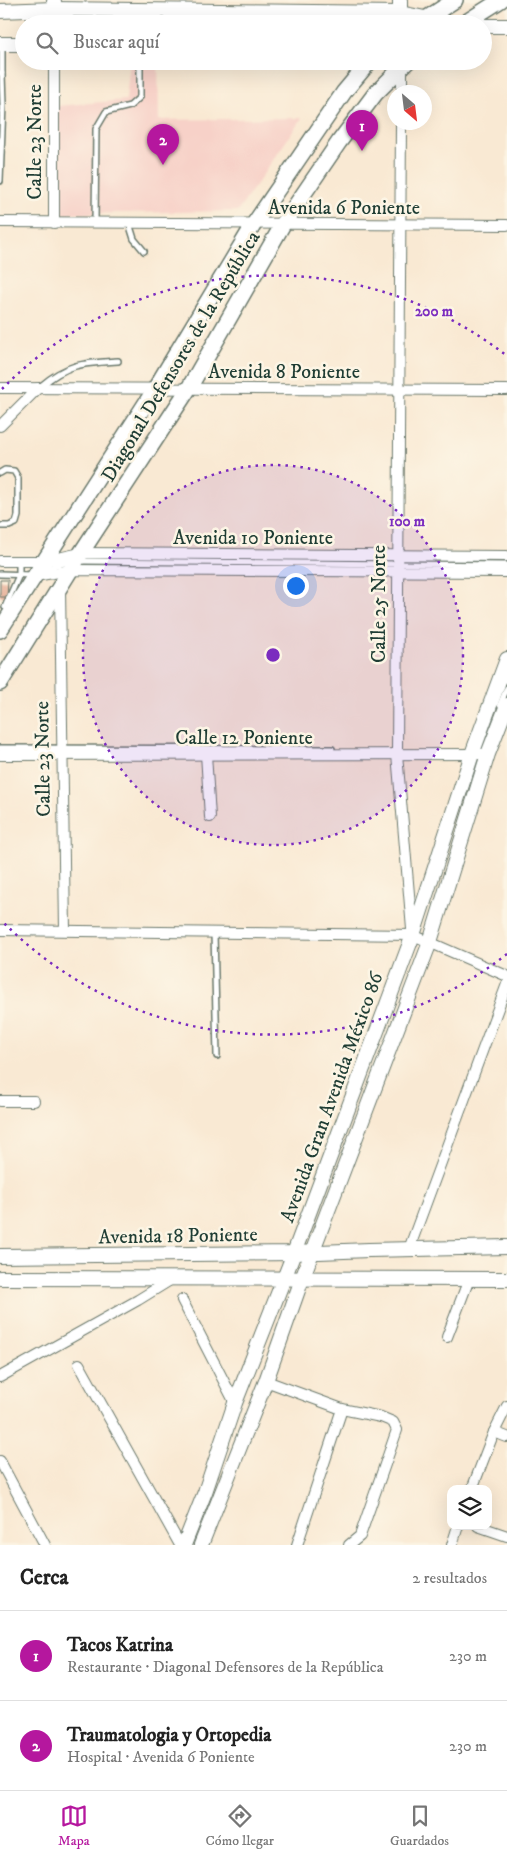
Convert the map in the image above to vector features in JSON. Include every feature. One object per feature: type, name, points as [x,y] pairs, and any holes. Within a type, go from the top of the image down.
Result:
[{"type":"main road","points":[[432,15],[456,0]]},
{"type":"main road","points":[[477,15],[501,0]]},
{"type":"main road","name":"Diagonal Defensores de la República","points":[[3,631],[7,607],[40,570],[155,388],[254,224],[344,92],[362,70]]},
{"type":"main road","name":"Diagonal Defensores de la República","points":[[0,683],[76,561],[189,388],[283,224],[339,142],[375,94],[397,70]]},
{"type":"street","points":[[0,11],[54,5],[400,12]]},
{"type":"street","points":[[492,26],[507,26]]},
{"type":"street","points":[[1,44],[15,44]]},
{"type":"street","name":"Calle 23 Norte","points":[[54,70],[54,223]]},
{"type":"street","points":[[402,85],[404,70]]},
{"type":"street","name":"Calle 25 Norte","points":[[401,130],[397,752],[413,935]]},
{"type":"street","name":"Avenida 6 Poniente","points":[[0,222],[400,226],[507,225]]},
{"type":"street","name":"Avenida 8 Poniente","points":[[0,388],[507,390]]},
{"type":"street","points":[[0,426],[38,388]]},
{"type":"street","name":"Avenida 10 Poniente","points":[[40,570],[76,561],[398,564],[507,556]]},
{"type":"street","name":"Avenida 10 Poniente","points":[[0,561],[19,561],[40,570],[76,561],[398,564],[507,572]]},
{"type":"street","name":"Calle 23 Norte","points":[[60,587],[64,930]]},
{"type":"street","name":"Avenida Gran Avenida México 86","points":[[182,1545],[206,1492],[235,1402],[285,1278],[413,935],[473,751],[507,659]]},
{"type":"street","name":"Avenida Gran Avenida México 86","points":[[201,1545],[266,1381],[302,1279],[430,942],[488,754],[507,705]]},
{"type":"street","name":"Calle 12 Poniente","points":[[0,755],[63,752],[206,754],[473,751],[488,754]]},
{"type":"street","points":[[206,754],[210,817]]},
{"type":"street","points":[[0,930],[413,935],[507,976]]},
{"type":"street","points":[[409,1249],[507,984]]},
{"type":"street","points":[[0,1101],[34,1101]]},
{"type":"street","name":"Avenida 18 Poniente","points":[[0,1256],[294,1253],[507,1248]]},
{"type":"street","points":[[0,1278],[172,1280],[285,1278],[507,1279]]},
{"type":"street","points":[[447,1337],[469,1279]]},
{"type":"street","points":[[0,1377],[172,1280]]},
{"type":"street","points":[[182,1300],[235,1402]]},
{"type":"street","points":[[80,1364],[182,1545]]},
{"type":"street","points":[[266,1381],[342,1409],[381,1417],[393,1422],[397,1430],[360,1536],[349,1545]]},
{"type":"street","points":[[474,1485],[494,1432],[507,1406]]},
{"type":"street","points":[[297,1545],[342,1409]]},
{"type":"street","points":[[494,1432],[507,1436]]},
{"type":"street","points":[[0,1461],[46,1545]]},
{"type":"street","points":[[452,1545],[457,1530]]},
{"type":"street","points":[[490,1530],[507,1536]]},
{"type":"lane","points":[[0,181],[3,105],[1,44]]},
{"type":"lane","points":[[95,223],[96,129],[106,112],[130,106],[140,97],[140,70]]},
{"type":"lane","points":[[129,223],[134,239],[144,251]]},
{"type":"lane","points":[[38,388],[51,377],[74,366],[86,363],[118,361]]},
{"type":"lane","points":[[0,473],[6,470],[14,471],[18,478],[18,516],[16,523],[9,526],[0,526]]},
{"type":"lane","points":[[7,607],[19,575],[19,561]]},
{"type":"lane","points":[[398,564],[507,565]]},
{"type":"lane","points":[[0,574],[19,575],[40,570]]},
{"type":"lane","points":[[3,631],[40,570]]},
{"type":"lane","points":[[490,732],[507,688]]},
{"type":"lane","points":[[473,751],[486,738]]},
{"type":"lane","points":[[0,748],[63,752],[397,752]]},
{"type":"lane","points":[[214,932],[217,1056]]},
{"type":"shaded area","points":[[129,70],[158,70],[159,120],[302,118],[238,211],[58,214],[57,106],[126,100]]},
{"type":"building","points":[[0,580],[8,580],[7,597],[0,597]]},
{"type":"place","name":"Tacos Katrina","points":[[362,151]]},
{"type":"place","name":"Traumatologia y Ortopedia","points":[[163,165]]}]
